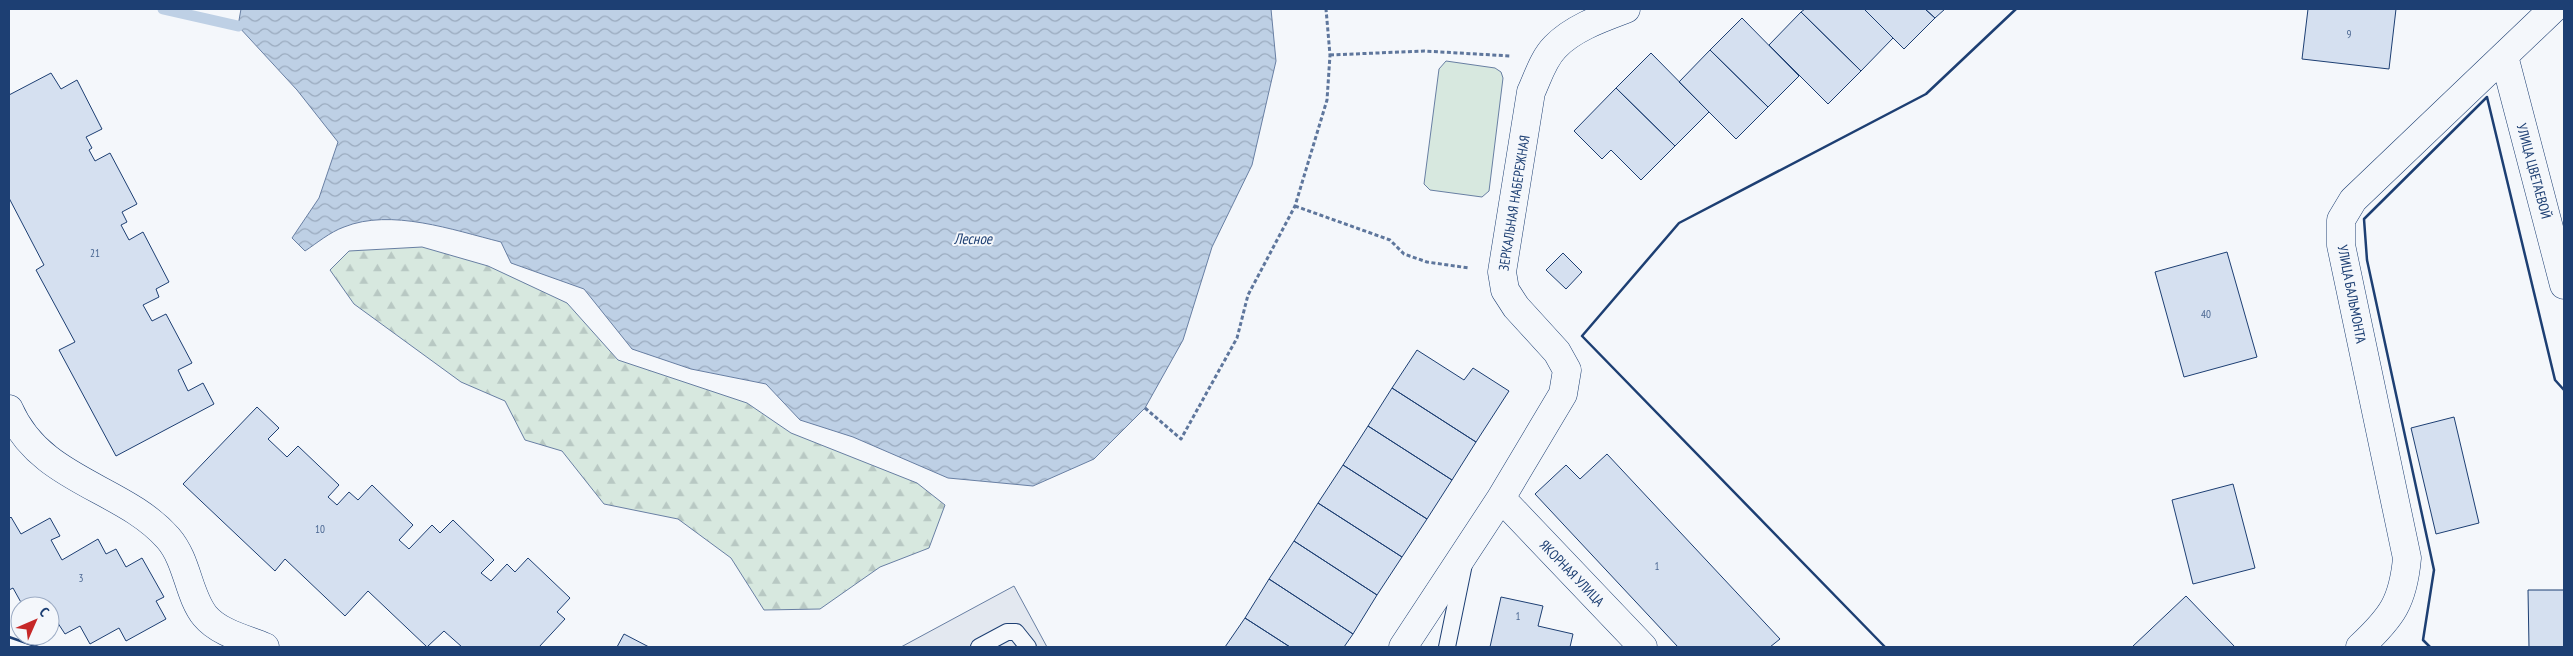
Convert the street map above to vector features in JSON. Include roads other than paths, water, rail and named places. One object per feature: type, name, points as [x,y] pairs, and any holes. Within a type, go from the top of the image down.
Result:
[{"type":"street","name":"ЗЕРКАЛЬНАЯ НАБЕРЕЖНАЯ","points":[[1403,647],[1501,498],[1563,394],[1567,370],[1557,352],[1516,307],[1505,290],[1502,272],[1531,92],[1542,67],[1554,48],[1572,33],[1626,9]]},
{"type":"street","name":"УЛИЦА БАЛЬМОНТА","points":[[2375,642],[2397,606],[2404,582],[2407,558],[2341,245],[2341,220],[2353,200],[2553,9]]},
{"type":"street","name":"УЛИЦА ЦВЕТАЕВОЙ","points":[[2504,56],[2564,285]]},
{"type":"street","points":[[9,409],[18,428],[33,446],[70,475],[149,520],[169,539],[183,561],[205,616],[221,630],[265,647]]},
{"type":"street","name":"ЯКОРНАЯ УЛИЦА","points":[[1501,498],[1643,647]]},
{"type":"lane","points":[[1448,647],[1467,550]]},
{"type":"lane","points":[[979,647],[1007,632],[1016,632],[1028,647]]},
{"type":"water","name":"Лесное","points":[[241,9],[1271,9],[1276,61],[1252,165],[1212,247],[1183,340],[1145,408],[1094,459],[1033,486],[948,478],[853,437],[800,420],[766,384],[691,369],[632,349],[584,289],[511,263],[501,242],[422,223],[382,220],[362,222],[339,229],[305,251],[292,238],[319,198],[338,142],[297,90],[238,26]]},
{"type":"waterway","points":[[163,9],[238,26]]}]
